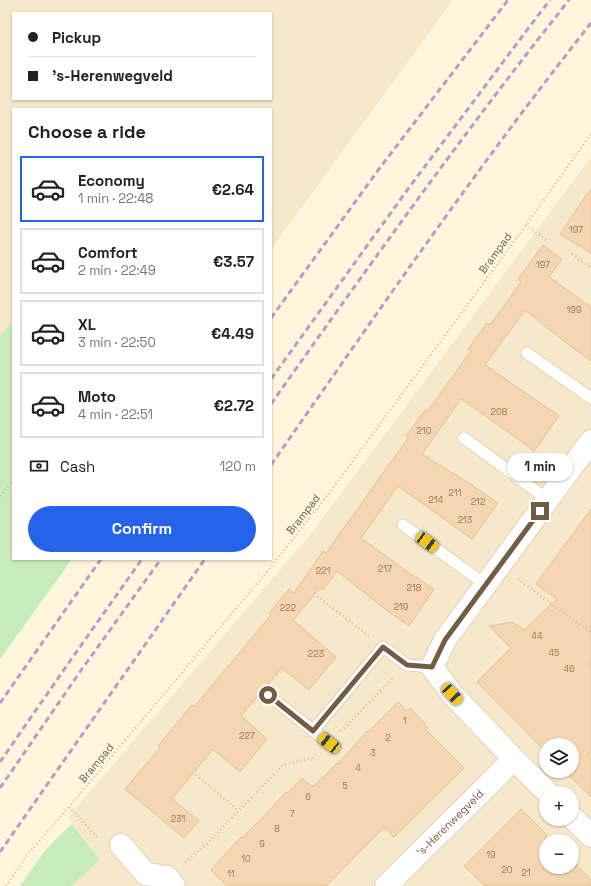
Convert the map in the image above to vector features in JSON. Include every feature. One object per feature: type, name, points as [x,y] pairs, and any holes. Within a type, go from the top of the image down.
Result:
[{"type":"street","points":[[541,786],[452,694],[432,667],[445,640],[591,441]]},
{"type":"street","name":"'s-Herenwegveld","points":[[386,886],[514,759]]},
{"type":"street","points":[[579,824],[591,836]]},
{"type":"street","points":[[121,845],[146,874],[170,882]]},
{"type":"lane","points":[[528,353],[591,398]]},
{"type":"lane","points":[[464,438],[548,500]]},
{"type":"lane","points":[[403,525],[486,584]]},
{"type":"lane","points":[[313,731],[383,647],[407,665],[432,667]]},
{"type":"lane","points":[[268,695],[329,743]]},
{"type":"path","name":"Brampad","points":[[6,886],[28,854],[270,568],[333,488],[591,134]]},
{"type":"path","points":[[526,225],[546,240]]},
{"type":"path","points":[[572,254],[591,268]]},
{"type":"path","points":[[0,496],[12,481]]},
{"type":"path","points":[[500,565],[591,633]]},
{"type":"path","points":[[314,594],[383,647]]},
{"type":"path","points":[[170,882],[283,765],[312,758],[407,665]]},
{"type":"path","points":[[196,775],[239,811]]},
{"type":"path","points":[[69,807],[97,837]]},
{"type":"shaded area","points":[[0,0],[453,0],[272,248],[272,108],[12,108],[12,322],[0,336]]},
{"type":"shaded area","points":[[591,157],[591,886],[71,886],[100,860],[68,817],[311,534]]},
{"type":"green space","points":[[12,322],[12,560],[71,560],[0,659],[0,336]]},
{"type":"green space","points":[[72,824],[100,860],[71,886],[20,886],[44,852]]},
{"type":"building","points":[[591,188],[591,254],[560,234]]},
{"type":"building","points":[[543,245],[562,259],[549,277],[591,307],[591,361],[525,310],[485,365],[559,416],[534,451],[461,399],[422,454],[498,503],[472,539],[398,486],[361,538],[434,589],[409,626],[337,571],[323,590],[320,588],[293,620],[336,657],[309,690],[282,668],[241,716],[267,739],[240,772],[213,749],[172,799],[199,821],[184,838],[125,789],[160,748],[158,746],[192,705],[194,707],[271,615],[269,613],[289,589],[294,593],[323,551],[326,553],[408,438],[406,436],[425,410],[427,412],[471,351],[468,349],[487,323],[490,325],[521,282],[518,279]]},
{"type":"building","points":[[591,509],[591,662],[589,664],[591,666],[591,751],[588,755],[591,758],[591,797],[572,778],[579,778],[579,738],[539,738],[539,745],[477,682],[511,648],[489,626],[512,622],[524,630],[557,599],[536,584]]},
{"type":"building","points":[[398,702],[407,711],[410,708],[426,724],[425,725],[428,728],[426,730],[464,768],[394,837],[384,827],[326,886],[227,886],[211,870],[241,837],[242,838],[258,823],[285,793],[288,793],[302,778],[312,787],[313,785],[314,786],[337,763],[338,764],[367,731],[368,732]]},
{"type":"building","points":[[521,809],[546,834],[539,834],[539,874],[579,874],[579,867],[591,880],[591,886],[485,886],[464,866]]},
{"type":"railway","points":[[272,317],[379,169],[508,0]]},
{"type":"railway","points":[[272,378],[408,189],[550,0]]},
{"type":"railway","points":[[272,403],[455,149],[569,0]]},
{"type":"railway","points":[[272,464],[388,297],[468,186],[591,23]]},
{"type":"railway","points":[[0,703],[100,560]]},
{"type":"railway","points":[[0,762],[141,560]]},
{"type":"railway","points":[[0,788],[82,669],[160,560]]},
{"type":"railway","points":[[0,852],[204,560]]},
{"type":"route","points":[[268,695],[313,731],[383,647],[407,665],[432,667],[445,640],[540,511]]}]
